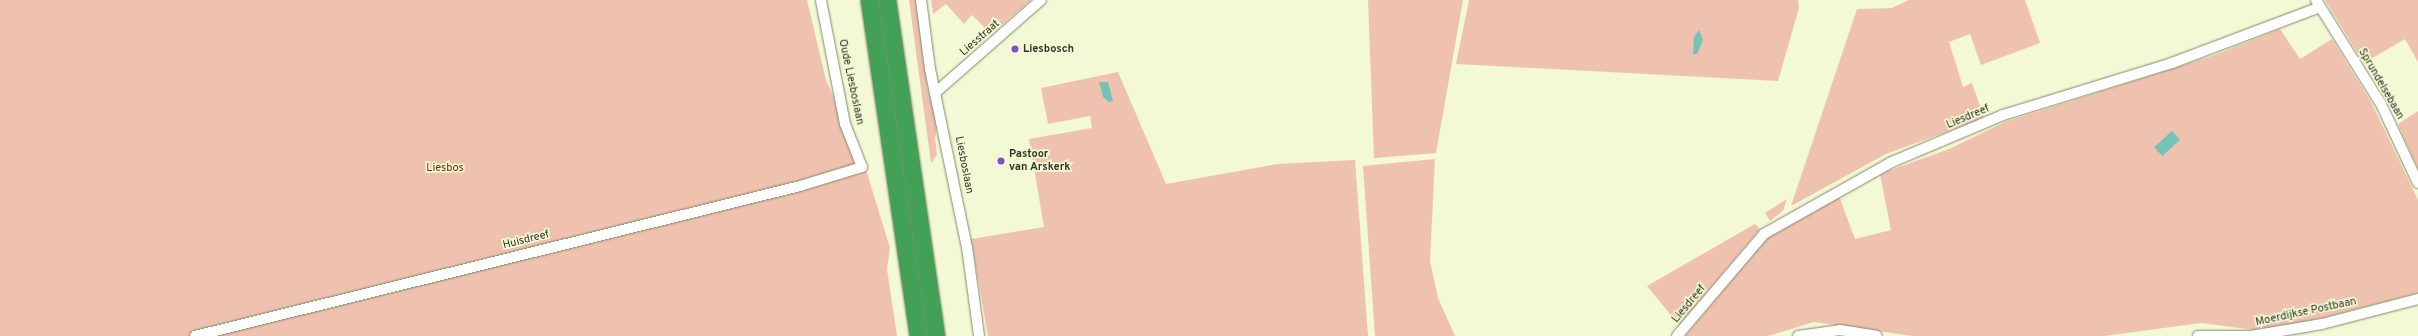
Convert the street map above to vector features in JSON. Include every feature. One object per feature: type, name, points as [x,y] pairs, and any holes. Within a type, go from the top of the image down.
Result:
[{"type":"highway","points":[[869,0],[918,336]]},
{"type":"highway","points":[[887,0],[936,336]]},
{"type":"street","name":"Oude Liesboslaan","points":[[821,0],[845,124],[862,167]]},
{"type":"street","name":"Liesboslaan","points":[[921,0],[935,93],[967,247],[979,336]]},
{"type":"street","name":"Liesstraat","points":[[935,93],[1041,0]]},
{"type":"street","name":"Sprundelsebaan","points":[[2318,3],[2381,104],[2418,183]]},
{"type":"street","name":"Liesdreef","points":[[1677,336],[1764,234],[1892,162],[2003,115],[2172,63],[2318,3]]},
{"type":"street","name":"Huisdreef","points":[[195,336],[800,186],[862,167]]},
{"type":"street","name":"Moerdijkse Postbaan","points":[[2198,336],[2267,333],[2322,324],[2418,299]]},
{"type":"street","points":[[1798,336],[1840,330],[1877,336]]},
{"type":"green space","name":"Liesbos","points":[[0,0],[807,0],[826,80],[867,173],[890,248],[887,269],[897,336],[0,336]]},
{"type":"green space","points":[[909,0],[917,0],[928,90],[938,124],[935,138],[937,155],[931,163]]},
{"type":"green space","points":[[931,0],[1031,0],[991,34],[972,15],[964,24],[946,4],[933,14]]},
{"type":"green space","points":[[1368,0],[1463,0],[1436,153],[1374,158]]},
{"type":"green space","points":[[1469,0],[1798,0],[1799,8],[1778,81],[1456,64]]},
{"type":"green space","points":[[1909,0],[2025,0],[2040,43],[1981,65],[1970,34],[1949,42],[1963,87],[1972,83],[1984,118],[1886,154],[1791,206],[1857,9],[1892,8]]},
{"type":"green space","points":[[2325,0],[2418,0],[2418,62],[2405,39],[2364,63]]},
{"type":"green space","points":[[2280,29],[2300,59],[2332,39],[2371,102],[2418,200],[2418,293],[2307,322],[2255,330],[2201,323],[2104,336],[1913,336],[1814,322],[1768,336],[1685,336],[1767,238],[1839,196],[1855,239],[1891,230],[1880,174],[1949,149],[2005,122],[2212,56]]},
{"type":"green space","points":[[1118,72],[1166,184],[1277,164],[1355,160],[1368,336],[988,336],[971,239],[1044,227],[1029,139],[1092,128],[1090,116],[1048,124],[1041,88]]},
{"type":"green space","points":[[2418,111],[2418,169],[2398,124]]},
{"type":"green space","points":[[1435,159],[1430,261],[1438,298],[1455,336],[1375,336],[1363,166]]},
{"type":"green space","points":[[1787,199],[1783,211],[1770,221],[1765,213]]},
{"type":"green space","points":[[1755,224],[1760,229],[1679,325],[1647,286]]},
{"type":"water","points":[[1699,30],[1703,40],[1697,54],[1693,54],[1694,37]]},
{"type":"water","points":[[1099,82],[1108,82],[1113,101],[1109,102],[1103,97]]},
{"type":"water","points":[[2172,131],[2180,140],[2162,156],[2154,147]]},
{"type":"place","name":"Liesbosch","points":[[1015,49]]},
{"type":"place","name":"Pastoor van Arskerk","points":[[1001,161]]}]
